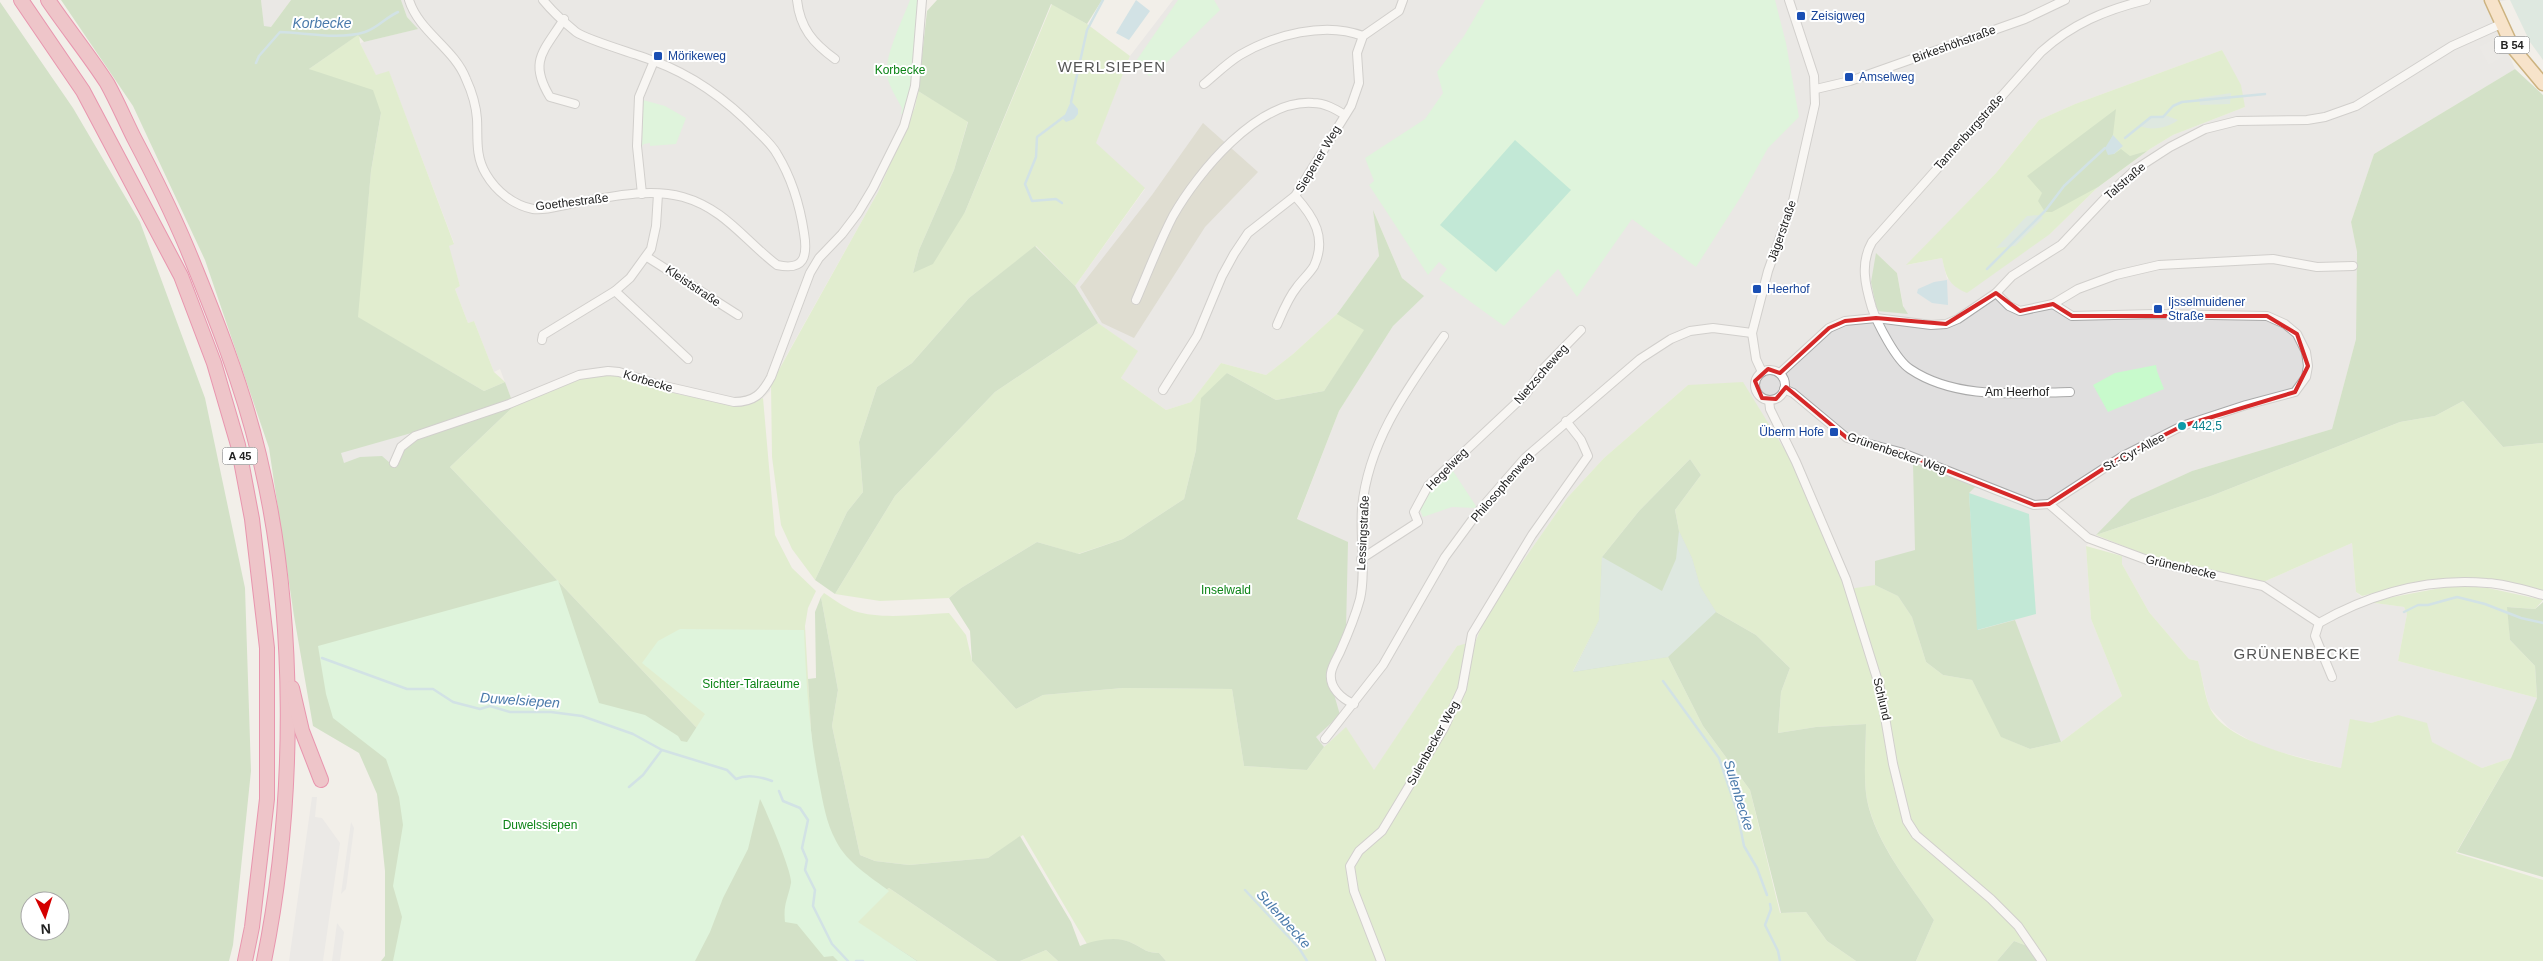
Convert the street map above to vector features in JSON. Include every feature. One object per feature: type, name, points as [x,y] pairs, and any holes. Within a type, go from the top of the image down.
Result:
[{"type":"highway","name":"A 45","points":[[21,0],[83,91],[181,276],[214,363],[238,445],[252,520],[267,648],[267,799],[252,927],[245,961]]},
{"type":"highway","name":"A 45","points":[[48,0],[107,84],[170,207],[239,380],[259,455],[270,511],[281,586],[286,662],[286,786],[280,854],[264,961]]},
{"type":"highway","points":[[286,662],[302,731],[321,780]]},
{"type":"main road","name":"B 54","points":[[2491,0],[2501,24],[2522,60],[2543,84]]},
{"type":"street","name":"Goethestraße","points":[[409,0],[416,17],[448,51],[465,76],[473,97],[477,119],[477,153],[485,173],[496,188],[515,204],[535,209],[642,194],[681,197],[703,204],[740,230],[760,252],[777,265],[789,268],[797,266],[804,259],[807,246],[802,217],[792,185],[778,155],[743,117],[701,83],[654,61]]},
{"type":"street","points":[[543,0],[577,33],[654,61],[639,97],[637,146],[642,194]]},
{"type":"street","points":[[796,0],[799,17],[806,33],[835,59]]},
{"type":"street","name":"Korbecke","points":[[394,463],[401,447],[415,436],[509,404],[579,375],[608,371],[619,372],[656,384],[734,402],[746,402],[756,398],[765,389],[771,378],[810,273],[819,258],[842,234],[858,213],[873,188],[904,126],[915,86],[922,0]]},
{"type":"street","points":[[1204,84],[1239,56],[1284,36],[1340,29],[1363,36],[1399,11],[1403,0]]},
{"type":"street","points":[[1789,0],[1804,42],[1816,89]]},
{"type":"street","name":"Birkeshöhstraße","points":[[1816,89],[1850,81],[2025,19],[2065,0]]},
{"type":"street","name":"Tannenburgstraße","points":[[1876,318],[1868,294],[1864,270],[1867,251],[1872,242],[2041,52],[2059,36],[2100,13],[2146,0]]},
{"type":"street","points":[[564,20],[545,50],[538,69],[542,84],[550,97],[575,104]]},
{"type":"street","name":"Talstraße","points":[[1780,373],[1829,328],[1845,321],[1876,318],[1931,325],[1946,324],[1958,319],[1996,293],[2012,276],[2061,246],[2110,192],[2136,169],[2170,147],[2205,130],[2237,121],[2307,120],[2341,112],[2356,106],[2452,46],[2501,24]]},
{"type":"street","name":"Siepener Weg","points":[[1163,390],[1197,336],[1222,276],[1248,233],[1295,196],[1357,95],[1360,83],[1357,53],[1363,36]]},
{"type":"street","name":"Jägerstraße","points":[[1762,372],[1756,359],[1752,333],[1768,271],[1802,165],[1812,122],[1816,89]]},
{"type":"street","points":[[1136,300],[1174,215],[1195,183],[1230,144],[1255,122],[1278,108],[1296,103],[1314,103],[1329,106],[1345,115]]},
{"type":"street","points":[[542,340],[543,335],[614,291],[630,278],[648,257],[656,226],[658,194]]},
{"type":"street","points":[[1278,325],[1289,298],[1314,267],[1319,252],[1320,241],[1316,222],[1295,196]]},
{"type":"street","name":"Kleiststraße","points":[[648,257],[738,315]]},
{"type":"street","points":[[1996,293],[2009,306],[2020,311],[2052,304],[2078,290],[2116,275],[2159,265],[2273,259],[2316,267],[2353,266]]},
{"type":"street","points":[[614,291],[688,359]]},
{"type":"street","name":"St.-Cyr-Allee","points":[[2048,504],[2123,456],[2179,428],[2222,412],[2295,392],[2306,377],[2308,366],[2306,352],[2297,334],[2285,324],[2267,316],[2156,314],[2072,316],[2052,304]]},
{"type":"street","name":"Am Heerhof","points":[[1876,318],[1909,368],[1927,378],[1978,392],[2070,392]]},
{"type":"street","name":"Philosophenweg","points":[[1325,740],[1383,665],[1445,557],[1478,512],[1525,458],[1640,358],[1671,339],[1690,331],[1713,328],[1752,333]]},
{"type":"street","name":"Nietzscheweg","points":[[1478,438],[1526,394],[1542,370],[1581,330]]},
{"type":"street","name":"Lessingstraße","points":[[1354,704],[1341,697],[1334,687],[1331,673],[1359,603],[1362,508],[1366,488],[1376,450],[1397,404],[1444,336]]},
{"type":"street","points":[[1768,370],[1780,373],[1785,384],[1784,390],[1776,399],[1762,398],[1755,387],[1758,376],[1768,370]]},
{"type":"street","name":"Grünenbecker Weg","points":[[1784,390],[1793,393],[1804,401],[1847,438],[1900,452],[2034,504],[2048,504]]},
{"type":"street","name":"Schlund","points":[[1769,400],[1770,409],[1796,462],[1846,579],[1880,688],[1895,773],[1907,821],[1916,835],[1991,899],[2018,926],[2042,961]]},
{"type":"street","name":"Sulenbecker Weg","points":[[1381,961],[1354,891],[1350,866],[1353,858],[1385,826],[1444,728],[1462,689],[1472,634],[1532,535],[1588,456],[1581,440],[1566,421]]},
{"type":"street","name":"Hegelweg","points":[[1361,560],[1418,522],[1414,512],[1428,486],[1478,438]]},
{"type":"street","name":"Grünenbecke","points":[[2048,504],[2088,538],[2150,561],[2257,584],[2319,623]]},
{"type":"street","points":[[2332,677],[2315,636],[2319,623],[2365,599],[2402,590],[2458,582],[2489,583],[2543,595]]},
{"type":"highlighted area","points":[[1996,293],[2020,311],[2053,304],[2072,316],[2267,316],[2297,334],[2308,366],[2295,392],[2182,426],[2123,456],[2049,504],[2034,505],[1900,452],[1847,438],[1786,387],[1776,399],[1762,398],[1755,381],[1768,369],[1780,373],[1829,328],[1845,321],[1876,318],[1946,324]]},
{"type":"shaded area","points":[[261,0],[291,0],[271,27],[264,27]]},
{"type":"shaded area","points":[[401,0],[925,0],[915,107],[878,192],[771,383],[770,391],[763,398],[739,406],[678,394],[514,406],[500,369],[494,372],[474,321],[468,323],[455,289],[460,286],[448,246],[454,243],[389,72],[376,76],[360,43],[417,29],[407,17]]},
{"type":"shaded area","points":[[1173,0],[2507,0],[2487,4],[2515,69],[2374,154],[2351,222],[2357,252],[2356,339],[2332,429],[2192,471],[2132,499],[2086,546],[2091,619],[2122,696],[2061,742],[1849,589],[1791,460],[1688,385],[1604,458],[1567,498],[1488,611],[1474,645],[1457,646],[1374,771],[1346,728],[1324,747],[1316,738],[1327,670],[1346,629],[1345,608],[1297,520],[1339,411],[1393,326],[1423,296],[1402,278],[1374,212],[1379,256],[1337,314],[1293,354],[1266,375],[1221,363],[1191,402],[1166,410],[1121,378],[1137,351],[1098,323],[1075,286],[1145,189],[1095,143],[1130,56]],"holes":[[[2222,50],[2245,107],[2173,135],[2150,149],[2098,187],[2050,234],[1947,279],[1942,258],[1907,265],[1996,173],[2039,120],[2075,104]],[[1876,253],[1897,273],[1904,309]]]},
{"type":"shaded area","points":[[2510,0],[2543,0],[2543,60],[2530,42]]},
{"type":"shaded area","points":[[2494,39],[2504,56],[2489,65],[2479,47]]},
{"type":"shaded area","points":[[2231,93],[2230,104],[2200,105],[2199,98]]},
{"type":"shaded area","points":[[2165,115],[2178,120],[2160,128],[2139,126],[2151,117]]},
{"type":"shaded area","points":[[1203,123],[1258,172],[1205,227],[1134,338],[1102,323],[1080,287],[1152,195]]},
{"type":"shaded area","points":[[2040,215],[2043,218],[2015,246],[1996,248],[2027,216]]},
{"type":"shaded area","points":[[415,432],[399,445],[390,463],[382,456],[360,457],[344,463],[341,453]]},
{"type":"shaded area","points":[[1679,531],[1692,558],[1700,586],[1716,612],[1668,657],[1573,672],[1599,620],[1602,557],[1662,591],[1676,559]]},
{"type":"shaded area","points":[[2352,543],[2356,592],[2367,602],[2404,607],[2407,614],[2398,661],[2537,698],[2511,758],[2482,768],[2431,742],[2398,715],[2371,723],[2341,768],[2261,747],[2229,728],[2209,707],[2198,661],[2189,659],[2149,612],[2122,564],[2122,556],[2252,589],[2261,583]]},
{"type":"shaded area","points":[[312,797],[317,797],[315,817],[322,818],[340,843],[323,961],[289,961]]},
{"type":"shaded area","points":[[351,822],[354,828],[346,889],[341,894]]},
{"type":"shaded area","points":[[337,923],[344,932],[340,961],[332,961]]},
{"type":"green space","points":[[61,0],[261,0],[264,26],[271,27],[291,0],[401,0],[407,17],[418,29],[364,42],[358,35],[309,69],[373,90],[381,113],[371,171],[358,317],[484,391],[505,382],[514,406],[450,467],[729,762],[783,759],[812,747],[808,679],[816,678],[815,612],[821,597],[838,690],[832,726],[860,855],[875,861],[909,865],[988,858],[1020,836],[1071,922],[1080,946],[1100,940],[1128,941],[1148,951],[1159,953],[1166,961],[1058,961],[1046,950],[1020,961],[997,961],[889,888],[851,909],[838,939],[882,938],[918,961],[381,961],[385,956],[385,871],[377,794],[359,753],[313,726],[294,616],[269,448],[205,260],[133,106]]},
{"type":"green space","name":"Korbecke","points":[[910,0],[918,0],[909,102],[905,114],[901,114],[902,108],[889,84],[887,68],[891,48]]},
{"type":"green space","points":[[937,0],[1102,0],[1087,24],[1051,4],[965,212],[933,264],[913,273],[919,250],[954,170],[968,122],[918,91],[927,11]]},
{"type":"green space","points":[[1178,0],[1214,0],[1220,10],[1157,72],[1149,76],[1136,61]]},
{"type":"green space","points":[[1485,0],[1775,0],[1786,43],[1799,117],[1768,148],[1742,195],[1696,267],[1632,219],[1577,297],[1558,269],[1504,326],[1439,279],[1447,269],[1439,262],[1428,275],[1369,185],[1374,181],[1365,158],[1425,119],[1443,93],[1437,72],[1464,36]]},
{"type":"green space","points":[[0,2],[73,108],[140,222],[205,398],[245,588],[251,771],[233,945],[229,961],[0,961]]},
{"type":"green space","points":[[1052,4],[1087,24],[1130,56],[1096,143],[1145,188],[1075,286],[1036,246],[969,298],[912,363],[877,387],[859,442],[863,492],[847,512],[815,580],[792,549],[781,525],[772,457],[771,384],[878,192],[915,107],[918,91],[968,121],[954,170],[919,250],[913,273],[965,212]]},
{"type":"green space","points":[[359,34],[360,43],[376,75],[389,71],[454,244],[449,246],[460,286],[455,289],[468,323],[474,321],[494,372],[505,382],[484,391],[357,317],[371,171],[381,113],[309,69]]},
{"type":"green space","points":[[2222,50],[2241,85],[2245,107],[2173,135],[2150,149],[2098,187],[2050,234],[1967,293],[1956,287],[1949,279],[1942,258],[1906,265],[1996,173],[2039,120],[2075,104]]},
{"type":"green space","points":[[2515,69],[2543,95],[2543,443],[2503,447],[2463,401],[2435,416],[2400,422],[2211,496],[2096,535],[2131,499],[2192,471],[2332,429],[2356,339],[2357,252],[2351,222],[2374,154]]},
{"type":"green space","points":[[643,100],[665,106],[686,118],[676,144],[650,146],[650,143],[642,146]]},
{"type":"green space","points":[[2116,109],[2113,135],[2107,147],[2114,154],[2121,149],[2130,156],[2147,151],[2098,187],[2052,212],[2045,212],[2038,201],[2042,193],[2027,176]]},
{"type":"green space","points":[[1515,140],[1571,190],[1496,272],[1440,225]]},
{"type":"green space","name":"Inselwald","points":[[1373,210],[1402,278],[1424,296],[1393,326],[1339,411],[1297,519],[1348,542],[1346,629],[1327,670],[1340,715],[1316,737],[1324,747],[1307,770],[1244,766],[1232,689],[1123,688],[1043,695],[1016,709],[972,661],[970,631],[949,598],[961,588],[1037,542],[1079,554],[1123,539],[1184,499],[1196,450],[1201,398],[1227,373],[1276,400],[1324,391],[1364,330],[1337,314],[1379,256]]},
{"type":"green space","points":[[1035,246],[1075,286],[1098,323],[995,392],[895,496],[835,594],[815,580],[847,512],[863,492],[859,442],[877,387],[912,363],[969,298]]},
{"type":"green space","points":[[1876,253],[1897,273],[1903,306],[1908,314],[1877,311],[1871,282]]},
{"type":"green space","points":[[1338,313],[1365,330],[1324,391],[1276,400],[1227,373],[1196,450],[1184,499],[1123,539],[1078,554],[1037,542],[961,588],[949,598],[880,601],[835,594],[895,496],[995,392],[1098,323],[1138,351],[1121,378],[1166,410],[1191,402],[1221,363],[1266,375],[1293,354]]},
{"type":"green space","points":[[2156,365],[2164,389],[2108,412],[2093,385],[2115,373]]},
{"type":"green space","name":"Sichter-Talraeume","points":[[587,376],[618,376],[678,394],[739,406],[763,398],[775,535],[792,568],[816,591],[808,608],[805,626],[812,747],[783,759],[729,762],[450,467],[514,406]]},
{"type":"green space","points":[[1743,382],[1791,460],[1849,589],[1875,585],[1898,596],[1912,617],[1926,662],[1943,675],[1972,680],[2002,737],[2030,749],[2061,742],[2122,696],[2091,619],[2086,546],[2122,556],[2122,564],[2149,612],[2189,659],[2198,661],[2209,706],[2218,719],[2231,730],[2248,740],[2268,748],[2341,768],[2350,719],[2371,723],[2398,715],[2427,723],[2432,742],[2482,768],[2511,758],[2456,853],[2543,880],[2543,961],[2044,961],[2019,925],[1991,898],[1927,843],[1910,820],[1896,763],[1887,701],[1851,597],[1856,620],[1878,688],[1894,787],[1905,824],[1914,838],[1929,853],[1987,900],[2014,927],[2030,947],[2014,941],[1997,961],[1916,961],[1934,920],[1895,863],[1878,833],[1872,817],[1867,800],[1865,782],[1866,724],[1816,727],[1778,733],[1781,692],[1790,668],[1756,635],[1716,612],[1700,586],[1692,558],[1679,531],[1675,510],[1701,475],[1690,459],[1639,511],[1602,557],[1599,620],[1573,671],[1668,657],[1703,726],[1750,790],[1780,913],[1806,912],[1827,941],[1856,961],[1166,961],[1159,953],[1148,951],[1123,940],[1104,940],[1087,944],[1023,835],[988,858],[909,865],[875,861],[860,855],[832,726],[838,690],[821,597],[824,593],[850,609],[865,614],[901,616],[949,613],[966,635],[972,661],[1016,709],[1043,695],[1123,688],[1232,689],[1244,766],[1307,770],[1324,747],[1346,727],[1374,770],[1457,646],[1468,643],[1474,645],[1488,611],[1567,498],[1604,458],[1688,385]]},
{"type":"green space","points":[[2463,401],[2503,447],[2543,443],[2543,591],[2489,580],[2456,578],[2421,582],[2362,596],[2356,592],[2352,543],[2261,583],[2151,557],[2096,535],[2211,496],[2400,422],[2435,416]]},
{"type":"green space","points":[[1690,459],[1701,475],[1675,510],[1679,531],[1692,558],[1700,586],[1716,612],[1756,635],[1790,668],[1781,692],[1778,733],[1816,727],[1866,724],[1865,782],[1871,816],[1895,863],[1934,920],[1916,961],[1856,961],[1827,941],[1806,912],[1781,913],[1750,790],[1703,726],[1668,657],[1573,672],[1599,620],[1602,557],[1639,511]]},
{"type":"green space","points":[[1913,463],[1976,486],[1969,493],[1978,630],[2015,620],[2061,742],[2030,749],[2001,737],[1972,680],[1943,675],[1926,662],[1912,617],[1898,596],[1875,585],[1875,561],[1915,550]]},
{"type":"green space","points":[[1453,471],[1476,506],[1475,508],[1452,507],[1423,517],[1420,510],[1432,488]]},
{"type":"green space","points":[[1969,493],[2029,514],[2036,614],[1977,630]]},
{"type":"green space","name":"Duwelssiepen","points":[[558,580],[599,703],[645,715],[678,736],[681,741],[687,742],[705,714],[642,663],[658,641],[680,629],[804,630],[810,725],[827,820],[836,841],[846,856],[889,891],[858,922],[917,961],[838,961],[833,956],[824,957],[797,924],[785,922],[785,906],[791,883],[790,877],[760,799],[748,849],[723,898],[710,932],[695,961],[393,961],[402,917],[393,886],[403,825],[399,797],[386,759],[333,718],[326,694],[318,646]]},
{"type":"green space","points":[[2456,585],[2488,588],[2543,600],[2535,609],[2508,607],[2510,640],[2535,666],[2537,698],[2398,661],[2407,614],[2404,607],[2367,602]]},
{"type":"green space","points":[[2543,602],[2543,877],[2457,852],[2511,758],[2537,698],[2535,666],[2510,640],[2507,607],[2535,609]]},
{"type":"green space","points":[[889,888],[997,961],[918,961],[882,938],[837,940],[851,909]]},
{"type":"green space","points":[[2014,941],[2030,947],[2038,961],[1997,961]]},
{"type":"green space","points":[[1046,950],[1058,961],[1020,961]]},
{"type":"water","points":[[1136,0],[1150,11],[1129,40],[1116,33]]},
{"type":"water","points":[[1071,101],[1078,109],[1078,114],[1074,119],[1066,122],[1063,119]]},
{"type":"water","points":[[2113,135],[2123,146],[2114,154],[2108,155],[2105,148]]},
{"type":"water","points":[[1947,280],[1948,305],[1932,303],[1917,293],[1918,289],[1934,282]]},
{"type":"waterway","name":"WERLSIEPEN","points":[[1071,102],[1087,30],[1103,0]]},
{"type":"waterway","name":"Korbecke","points":[[256,63],[259,56],[280,32],[345,36],[370,30],[398,12]]},
{"type":"waterway","points":[[2125,138],[2151,117],[2163,117],[2173,106],[2182,102],[2265,94]]},
{"type":"waterway","name":"WERLSIEPEN","points":[[1062,203],[1056,199],[1032,201],[1025,184],[1036,157],[1037,137],[1065,116]]},
{"type":"waterway","points":[[1987,269],[2045,211],[2064,186],[2105,148]]},
{"type":"waterway","name":"Grünenbecke","points":[[2404,612],[2418,605],[2428,605],[2457,597],[2485,604],[2521,618],[2543,623]]},
{"type":"waterway","name":"Duwelsiepen","points":[[322,658],[407,689],[433,689],[453,702],[480,709],[490,706],[510,712],[551,712],[582,716],[633,734],[662,750],[727,770],[736,779],[754,777],[772,781]]},
{"type":"waterway","name":"Sulenbecke","points":[[1663,681],[1719,758],[1737,811],[1744,846],[1757,868],[1767,895]]},
{"type":"waterway","points":[[629,787],[643,775],[661,751]]},
{"type":"waterway","name":"Duwelsiepen","points":[[779,791],[783,801],[800,808],[808,820],[802,848],[807,860],[805,870],[815,890],[813,906],[832,944],[848,961]]},
{"type":"waterway","name":"Sulenbecke","points":[[1245,890],[1299,948],[1307,961]]},
{"type":"waterway","name":"Sulenbecke","points":[[1770,904],[1771,909],[1765,925],[1778,951],[1780,961]]},
{"type":"waterway","points":[[856,961],[863,961]]},
{"type":"place","name":"Zeisigweg","points":[[1801,16]]},
{"type":"place","name":"Mörikeweg","points":[[658,56]]},
{"type":"place","name":"Amselweg","points":[[1849,77]]},
{"type":"place","name":"Heerhof","points":[[1757,289]]},
{"type":"place","name":"Ijsselmuidener Straße","points":[[2158,309]]},
{"type":"place","name":"442,5","points":[[2182,426]]},
{"type":"place","name":"Überm Hofe","points":[[1834,432]]},
{"type":"district","name":"WERLSIEPEN","points":[[1112,66]]},
{"type":"district","name":"GRÜNENBECKE","points":[[2297,653]]}]
